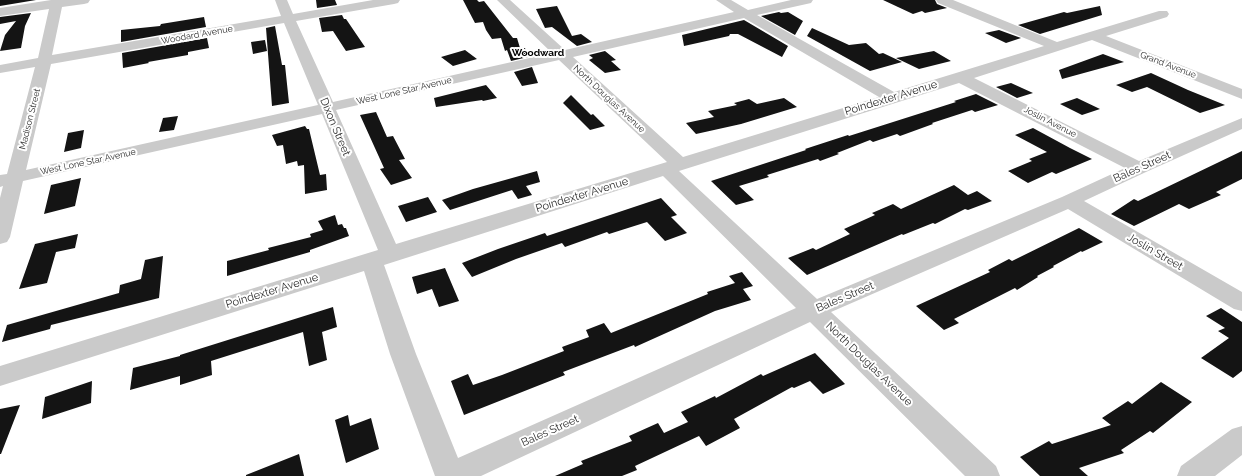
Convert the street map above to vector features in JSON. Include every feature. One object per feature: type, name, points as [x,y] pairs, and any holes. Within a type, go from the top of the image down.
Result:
[{"type":"street","points":[[0,12],[56,2],[84,0]]},
{"type":"street","name":"Dixon Street","points":[[281,0],[327,109],[380,257],[403,354],[450,476]]},
{"type":"street","name":"Woodard Avenue","points":[[0,69],[394,0]]},
{"type":"street","name":"North Douglas Avenue","points":[[503,0],[563,56],[814,310],[985,476]]},
{"type":"street","points":[[722,0],[892,98]]},
{"type":"street","name":"West Lone Star Avenue","points":[[8,179],[327,109],[807,0]]},
{"type":"street","points":[[942,0],[1056,47]]},
{"type":"street","name":"Madison Street","points":[[0,237],[8,179],[44,62],[56,2]]},
{"type":"street","name":"Poindexter Avenue","points":[[0,376],[1163,14]]},
{"type":"street","name":"Grand Avenue","points":[[1093,36],[1242,94]]},
{"type":"street","name":"Joslin Avenue","points":[[960,77],[1139,168]]},
{"type":"street","name":"Bales Street","points":[[450,476],[814,310],[1069,201],[1139,168],[1242,123]]},
{"type":"street","name":"Joslin Street","points":[[1069,201],[1242,303]]},
{"type":"street","points":[[1192,476],[1242,438]]},
{"type":"building","points":[[0,0],[36,0],[0,6]]},
{"type":"building","points":[[316,0],[335,0],[337,5],[317,8]]},
{"type":"building","points":[[463,0],[477,0],[479,2],[484,1],[513,38],[517,38],[520,48],[525,48],[528,57],[511,61],[507,50],[505,51],[501,38],[492,39],[483,22],[475,23]]},
{"type":"building","points":[[883,0],[935,0],[937,4],[947,8],[925,13],[922,11],[913,14]]},
{"type":"building","points":[[557,6],[572,36],[581,34],[592,42],[577,46],[552,27],[545,28],[536,9]]},
{"type":"building","points":[[1100,6],[1102,15],[1040,34],[1018,25],[1064,12],[1067,13]]},
{"type":"building","points":[[779,12],[788,12],[803,21],[795,35],[761,16]]},
{"type":"building","points":[[31,13],[25,26],[21,48],[0,51],[5,35],[16,21],[0,24],[0,17]]},
{"type":"building","points":[[342,15],[365,47],[346,51],[333,31],[322,32],[319,18]]},
{"type":"building","points":[[204,17],[206,27],[121,42],[121,30],[160,26],[161,24]]},
{"type":"building","points":[[744,20],[788,46],[782,57],[738,34],[730,34],[729,36],[684,46],[682,35]]},
{"type":"building","points":[[275,26],[282,65],[285,65],[289,103],[272,106],[266,28]]},
{"type":"building","points":[[812,28],[849,45],[866,43],[879,54],[883,53],[902,62],[870,71],[807,36]]},
{"type":"building","points":[[999,30],[1021,38],[1006,43],[985,33]]},
{"type":"building","points":[[207,38],[209,48],[188,52],[188,55],[123,68],[122,53]]},
{"type":"building","points":[[265,40],[267,51],[253,54],[251,42]]},
{"type":"building","points":[[465,50],[477,59],[453,66],[441,57]]},
{"type":"building","points":[[605,51],[616,60],[611,61],[621,70],[605,73],[589,60],[593,58],[589,55]]},
{"type":"building","points":[[934,51],[951,61],[919,69],[896,58]]},
{"type":"building","points":[[1103,54],[1124,62],[1062,79],[1059,70]]},
{"type":"building","points":[[532,67],[538,83],[522,86],[514,72]]},
{"type":"building","points":[[1151,73],[1225,105],[1200,113],[1147,87],[1132,92],[1116,85]]},
{"type":"building","points":[[1011,83],[1033,93],[1017,98],[996,87]]},
{"type":"building","points":[[486,85],[497,98],[436,107],[434,98]]},
{"type":"building","points":[[976,94],[998,105],[975,112],[972,110],[932,123],[933,124],[900,136],[897,134],[873,142],[870,140],[820,161],[818,159],[767,175],[769,177],[739,186],[754,200],[736,205],[711,181],[848,135],[849,136],[956,102],[954,101]]},
{"type":"building","points":[[571,95],[591,115],[593,114],[605,126],[590,130],[563,103]]},
{"type":"building","points":[[784,98],[797,107],[741,124],[696,134],[686,123],[714,117],[708,111],[737,105],[734,103],[749,99],[757,104]]},
{"type":"building","points":[[1077,98],[1100,109],[1082,115],[1060,104]]},
{"type":"building","points":[[376,112],[387,137],[393,136],[405,159],[399,160],[412,178],[391,185],[380,169],[384,168],[360,115]]},
{"type":"building","points":[[178,116],[174,130],[159,132],[163,118]]},
{"type":"building","points":[[305,126],[309,129],[320,175],[326,174],[327,190],[305,194],[304,165],[298,166],[297,161],[286,164],[283,145],[277,146],[272,135]]},
{"type":"building","points":[[1033,128],[1092,159],[1056,174],[1052,172],[1028,183],[1008,171],[1032,161],[1029,159],[1047,152],[1015,135]]},
{"type":"building","points":[[84,130],[81,148],[64,152],[68,133]]},
{"type":"building","points":[[1242,151],[1242,179],[1216,192],[1221,195],[1189,209],[1179,204],[1134,226],[1111,214],[1134,199],[1138,201]]},
{"type":"building","points":[[537,171],[540,182],[526,186],[532,195],[518,199],[512,190],[450,210],[442,200],[473,189]]},
{"type":"building","points":[[81,178],[75,206],[44,214],[51,185]]},
{"type":"building","points":[[954,185],[968,195],[977,191],[992,201],[968,210],[965,209],[935,224],[933,223],[903,235],[902,234],[807,275],[788,258],[813,248],[816,250],[850,234],[844,229],[875,215],[872,213],[893,204],[901,209]]},
{"type":"building","points":[[428,197],[437,212],[406,222],[398,206]]},
{"type":"building","points":[[661,198],[677,215],[671,217],[687,233],[665,241],[647,222],[609,234],[607,232],[565,247],[562,243],[516,259],[472,277],[462,263],[545,233],[547,236]]},
{"type":"building","points":[[335,215],[338,225],[342,224],[344,228],[346,228],[349,236],[310,250],[310,252],[227,276],[227,261],[269,250],[268,248],[311,237],[310,234],[323,230],[318,221]]},
{"type":"building","points":[[1079,228],[1103,242],[1082,252],[1081,251],[1053,266],[1054,267],[1037,276],[1038,277],[1017,290],[1015,288],[954,319],[959,323],[944,330],[916,306],[990,272],[988,270],[1009,259],[1012,261]]},
{"type":"building","points":[[78,234],[75,248],[56,252],[47,283],[19,289],[35,244]]},
{"type":"building","points":[[163,256],[159,298],[51,325],[50,329],[2,342],[7,325],[119,293],[120,285],[141,279],[145,260]]},
{"type":"building","points":[[445,268],[459,301],[439,307],[432,289],[417,294],[412,277]]},
{"type":"building","points":[[742,272],[753,286],[743,289],[751,300],[715,311],[635,347],[634,345],[563,372],[565,375],[464,415],[451,381],[468,374],[473,385],[502,375],[564,351],[562,347],[589,337],[586,330],[604,323],[611,333],[708,294],[707,292],[735,283],[729,276]]},
{"type":"building","points":[[333,307],[337,327],[322,332],[327,360],[309,366],[303,332],[211,361],[212,375],[180,385],[180,376],[130,390],[133,368],[180,356]]},
{"type":"building","points":[[1221,308],[1242,322],[1242,371],[1233,378],[1201,358],[1229,338],[1218,331],[1225,328],[1206,316]]},
{"type":"building","points":[[815,353],[845,384],[823,394],[810,381],[794,388],[792,387],[734,419],[740,428],[706,446],[699,436],[635,466],[637,470],[622,476],[555,476],[583,464],[581,461],[632,441],[629,436],[658,423],[664,433],[688,422],[681,412],[715,396],[716,398],[761,374],[763,376]]},
{"type":"building","points":[[92,381],[91,403],[42,419],[45,397]]},
{"type":"building","points":[[1161,382],[1192,402],[1153,433],[1150,431],[1121,450],[1124,453],[1079,468],[1088,476],[1040,476],[1020,457],[1049,441],[1052,444],[1111,425],[1102,418],[1128,401],[1132,404]]},
{"type":"building","points":[[20,405],[1,454],[0,454],[0,409]]},
{"type":"building","points":[[348,415],[350,426],[371,418],[379,449],[346,463],[335,420]]},
{"type":"building","points":[[299,454],[304,476],[246,476],[246,475]]},
{"type":"district","name":"Woodward","points":[[538,53]]}]
